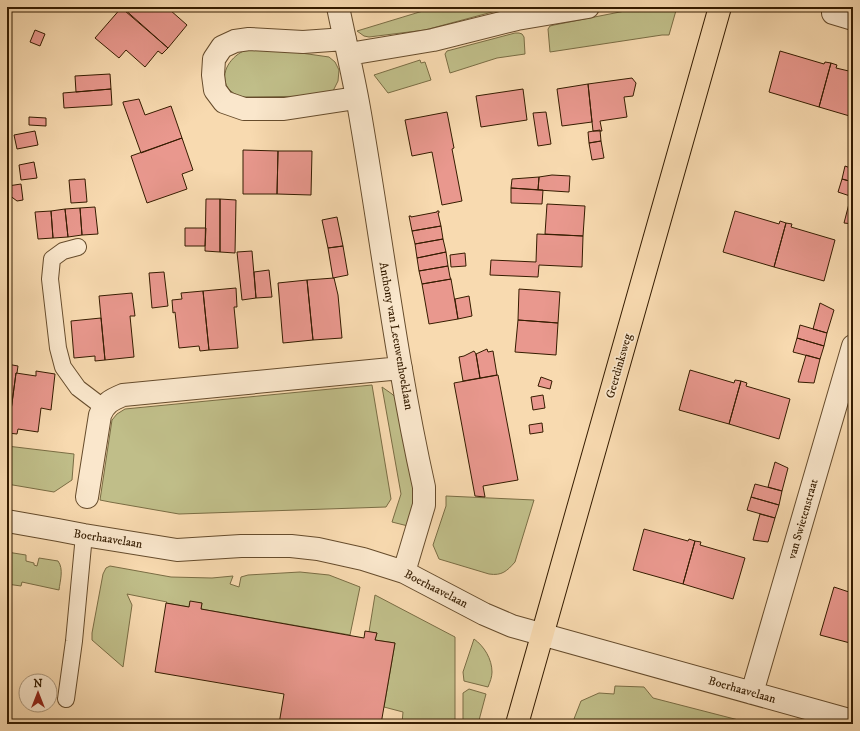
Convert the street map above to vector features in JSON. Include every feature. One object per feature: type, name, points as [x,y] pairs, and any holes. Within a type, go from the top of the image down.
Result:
[{"type":"main road","name":"Geerdinksweg","points":[[517,724],[720,7]]},
{"type":"street","name":"Anthony van Leeuwenhoeklaan","points":[[338,7],[347,46],[356,98],[400,368],[424,487],[424,505],[404,572]]},
{"type":"street","points":[[356,98],[284,109],[244,109],[224,102],[215,90],[213,75],[214,59],[222,47],[235,41],[249,39],[347,46],[432,40],[517,19],[588,7]]},
{"type":"street","name":"van Swietenstraat","points":[[752,693],[853,346]]},
{"type":"street","points":[[88,497],[100,415],[103,407],[112,400],[124,395],[400,368]]},
{"type":"street","name":"Boerhaavelaan","points":[[7,521],[177,550],[241,546],[284,546],[311,548],[363,559],[404,572],[484,614],[512,626],[853,721]]},
{"type":"lane","points":[[78,247],[63,251],[52,259],[50,279],[58,348],[63,367],[78,388],[103,407]]},
{"type":"lane","points":[[66,699],[74,641],[84,535]]},
{"type":"shaded area","points":[[436,7],[511,7],[425,30],[369,37],[364,36],[357,31]]},
{"type":"shaded area","points":[[677,7],[669,35],[550,52],[548,29],[550,26],[630,10]]},
{"type":"shaded area","points":[[515,33],[522,34],[524,37],[525,54],[497,58],[450,73],[445,54],[447,51]]},
{"type":"shaded area","points":[[246,50],[287,51],[329,57],[335,62],[339,70],[338,81],[333,91],[324,96],[241,97],[228,88],[225,82],[225,76],[228,65],[232,60],[241,52]]},
{"type":"shaded area","points":[[420,60],[421,63],[425,62],[431,80],[388,93],[374,75]]},
{"type":"shaded area","points":[[372,385],[391,499],[386,507],[179,514],[100,500],[112,420],[117,414],[125,409]]},
{"type":"shaded area","points":[[382,387],[397,399],[416,498],[408,526],[392,522],[401,494]]},
{"type":"shaded area","points":[[7,446],[74,454],[72,480],[54,492],[7,484]]},
{"type":"shaded area","points":[[446,496],[534,500],[515,562],[507,570],[497,574],[489,574],[439,559],[433,545],[446,506]]},
{"type":"shaded area","points":[[7,552],[26,555],[26,561],[34,563],[34,565],[37,566],[39,558],[58,561],[61,568],[59,590],[22,582],[21,586],[7,584]]},
{"type":"shaded area","points":[[110,566],[171,577],[212,578],[233,576],[230,584],[239,587],[241,577],[248,575],[300,572],[329,575],[360,587],[350,635],[201,609],[202,603],[189,607],[127,594],[132,605],[123,667],[92,640],[103,574],[106,568]]},
{"type":"shaded area","points":[[375,595],[455,637],[455,724],[405,724],[402,723],[403,712],[384,707],[395,643],[375,640],[377,633],[369,632]]},
{"type":"shaded area","points":[[474,639],[484,649],[491,662],[492,674],[488,687],[464,681],[463,672]]},
{"type":"shaded area","points":[[615,686],[644,687],[653,698],[754,724],[572,724],[581,701],[599,693],[614,694]]},
{"type":"shaded area","points":[[469,689],[486,694],[478,724],[463,724],[463,693]]},
{"type":"building","points":[[122,7],[168,48],[162,54],[158,51],[145,67],[126,50],[119,58],[95,38]]},
{"type":"building","points":[[129,7],[144,7],[146,9],[147,7],[172,7],[170,10],[187,25],[168,48],[125,11]]},
{"type":"building","points":[[229,7],[255,7],[230,11]]},
{"type":"building","points":[[35,30],[45,34],[40,46],[30,42]]},
{"type":"building","points":[[780,51],[824,64],[825,62],[831,63],[819,107],[769,92]]},
{"type":"building","points":[[831,63],[837,65],[836,68],[853,72],[853,117],[819,107]]},
{"type":"building","points":[[110,74],[111,89],[76,92],[75,76]]},
{"type":"building","points":[[632,78],[636,83],[633,96],[624,97],[627,117],[600,121],[602,131],[593,131],[588,84]]},
{"type":"building","points":[[588,84],[592,122],[562,126],[557,89]]},
{"type":"building","points":[[111,89],[112,105],[64,108],[63,93]]},
{"type":"building","points":[[523,89],[527,120],[481,127],[476,96]]},
{"type":"building","points":[[139,99],[145,115],[171,106],[182,138],[141,153],[123,103]]},
{"type":"building","points":[[447,112],[454,148],[452,149],[462,201],[442,205],[432,152],[412,156],[405,120]]},
{"type":"building","points":[[546,112],[551,144],[538,146],[533,113]]},
{"type":"building","points":[[29,117],[46,118],[46,126],[29,125]]},
{"type":"building","points":[[600,130],[601,141],[589,143],[588,132]]},
{"type":"building","points":[[35,131],[38,145],[17,149],[14,135]]},
{"type":"building","points":[[182,138],[193,170],[182,174],[187,189],[147,203],[131,156]]},
{"type":"building","points":[[601,141],[604,158],[592,160],[589,143]]},
{"type":"building","points":[[243,150],[278,151],[277,194],[243,194]]},
{"type":"building","points":[[278,151],[312,151],[311,195],[277,194]]},
{"type":"building","points":[[34,162],[37,178],[21,180],[19,165]]},
{"type":"building","points":[[845,166],[853,169],[853,182],[842,179]]},
{"type":"building","points":[[552,175],[570,176],[569,192],[538,190],[539,177]]},
{"type":"building","points":[[539,177],[538,190],[511,188],[512,179]]},
{"type":"building","points":[[85,179],[87,202],[71,203],[69,180]]},
{"type":"building","points":[[842,179],[853,182],[853,197],[838,192]]},
{"type":"building","points":[[21,184],[23,200],[17,201],[9,195],[8,186]]},
{"type":"building","points":[[511,188],[543,190],[542,204],[511,203]]},
{"type":"building","points":[[851,196],[853,197],[853,224],[844,223]]},
{"type":"building","points":[[206,199],[220,199],[220,252],[205,251]]},
{"type":"building","points":[[220,199],[236,200],[235,253],[220,252]]},
{"type":"building","points":[[547,204],[585,206],[583,236],[545,234]]},
{"type":"building","points":[[95,207],[98,234],[82,235],[80,208]]},
{"type":"building","points":[[80,208],[82,235],[68,237],[65,209]]},
{"type":"building","points":[[65,209],[68,237],[53,238],[51,211]]},
{"type":"building","points":[[51,211],[53,238],[38,239],[35,212]]},
{"type":"building","points":[[439,211],[438,213],[441,226],[412,231],[409,216],[411,217]]},
{"type":"building","points":[[735,211],[779,224],[780,221],[786,223],[774,267],[723,252]]},
{"type":"building","points":[[337,217],[343,246],[328,248],[322,220]]},
{"type":"building","points":[[786,223],[792,224],[791,227],[835,240],[824,281],[774,267]]},
{"type":"building","points":[[441,226],[443,239],[415,244],[412,231]]},
{"type":"building","points":[[185,228],[206,228],[205,246],[185,246]]},
{"type":"building","points":[[537,234],[583,236],[582,267],[539,265],[538,277],[490,275],[491,260],[536,262]]},
{"type":"building","points":[[443,239],[446,252],[417,258],[415,244]]},
{"type":"building","points":[[343,246],[348,275],[333,278],[328,248]]},
{"type":"building","points":[[252,251],[256,298],[242,300],[237,252]]},
{"type":"building","points":[[446,252],[448,266],[419,271],[417,258]]},
{"type":"building","points":[[465,253],[466,266],[451,267],[450,255]]},
{"type":"building","points":[[448,266],[451,279],[422,284],[419,271]]},
{"type":"building","points":[[269,270],[272,297],[256,298],[254,272]]},
{"type":"building","points":[[164,272],[168,306],[152,308],[149,273]]},
{"type":"building","points":[[334,278],[338,295],[342,338],[313,340],[307,280]]},
{"type":"building","points":[[451,279],[458,319],[429,324],[422,284]]},
{"type":"building","points":[[307,280],[313,340],[283,343],[278,283]]},
{"type":"building","points":[[236,288],[237,307],[234,307],[238,348],[209,350],[203,291]]},
{"type":"building","points":[[519,289],[560,292],[558,323],[518,320]]},
{"type":"building","points":[[203,291],[209,350],[200,351],[199,346],[179,348],[175,312],[173,313],[172,300],[182,299],[181,293]]},
{"type":"building","points":[[132,293],[135,316],[130,316],[134,357],[105,360],[99,296]]},
{"type":"building","points":[[469,296],[472,316],[458,319],[455,299]]},
{"type":"building","points":[[820,303],[834,310],[827,333],[813,329]]},
{"type":"building","points":[[101,318],[105,360],[95,361],[95,356],[74,358],[71,321]]},
{"type":"building","points":[[518,320],[558,323],[556,355],[515,352]]},
{"type":"building","points":[[800,325],[827,333],[824,346],[797,338]]},
{"type":"building","points":[[797,338],[824,346],[820,359],[793,352]]},
{"type":"building","points":[[487,349],[488,352],[493,351],[497,375],[480,378],[476,354]]},
{"type":"building","points":[[474,351],[476,354],[480,378],[463,381],[459,357]]},
{"type":"building","points":[[806,355],[820,359],[814,383],[798,382]]},
{"type":"building","points":[[7,364],[18,366],[8,433],[7,432]]},
{"type":"building","points":[[690,370],[734,383],[735,380],[741,381],[729,424],[679,410]]},
{"type":"building","points":[[36,371],[55,374],[51,410],[41,408],[38,432],[18,429],[17,434],[8,433],[16,373],[36,376]]},
{"type":"building","points":[[498,375],[518,480],[483,486],[485,497],[475,496],[454,383]]},
{"type":"building","points":[[541,377],[552,381],[550,389],[538,386]]},
{"type":"building","points":[[741,381],[747,383],[746,386],[790,399],[779,439],[729,424]]},
{"type":"building","points":[[543,395],[545,408],[533,410],[531,397]]},
{"type":"building","points":[[542,423],[543,432],[530,434],[529,425]]},
{"type":"building","points":[[775,462],[788,468],[782,491],[768,487]]},
{"type":"building","points":[[755,484],[782,491],[779,505],[751,497]]},
{"type":"building","points":[[751,497],[779,505],[775,518],[747,510]]},
{"type":"building","points":[[760,514],[775,518],[768,542],[753,540]]},
{"type":"building","points":[[644,529],[688,541],[689,539],[695,541],[683,584],[633,570]]},
{"type":"building","points":[[695,541],[701,542],[700,545],[745,558],[733,599],[683,584]]},
{"type":"building","points":[[852,577],[853,632],[850,643],[820,635],[834,587],[849,592]]},
{"type":"building","points":[[190,601],[202,603],[201,609],[364,638],[365,631],[377,633],[375,640],[395,643],[381,724],[279,724],[284,694],[155,672],[166,603],[189,607]]}]
